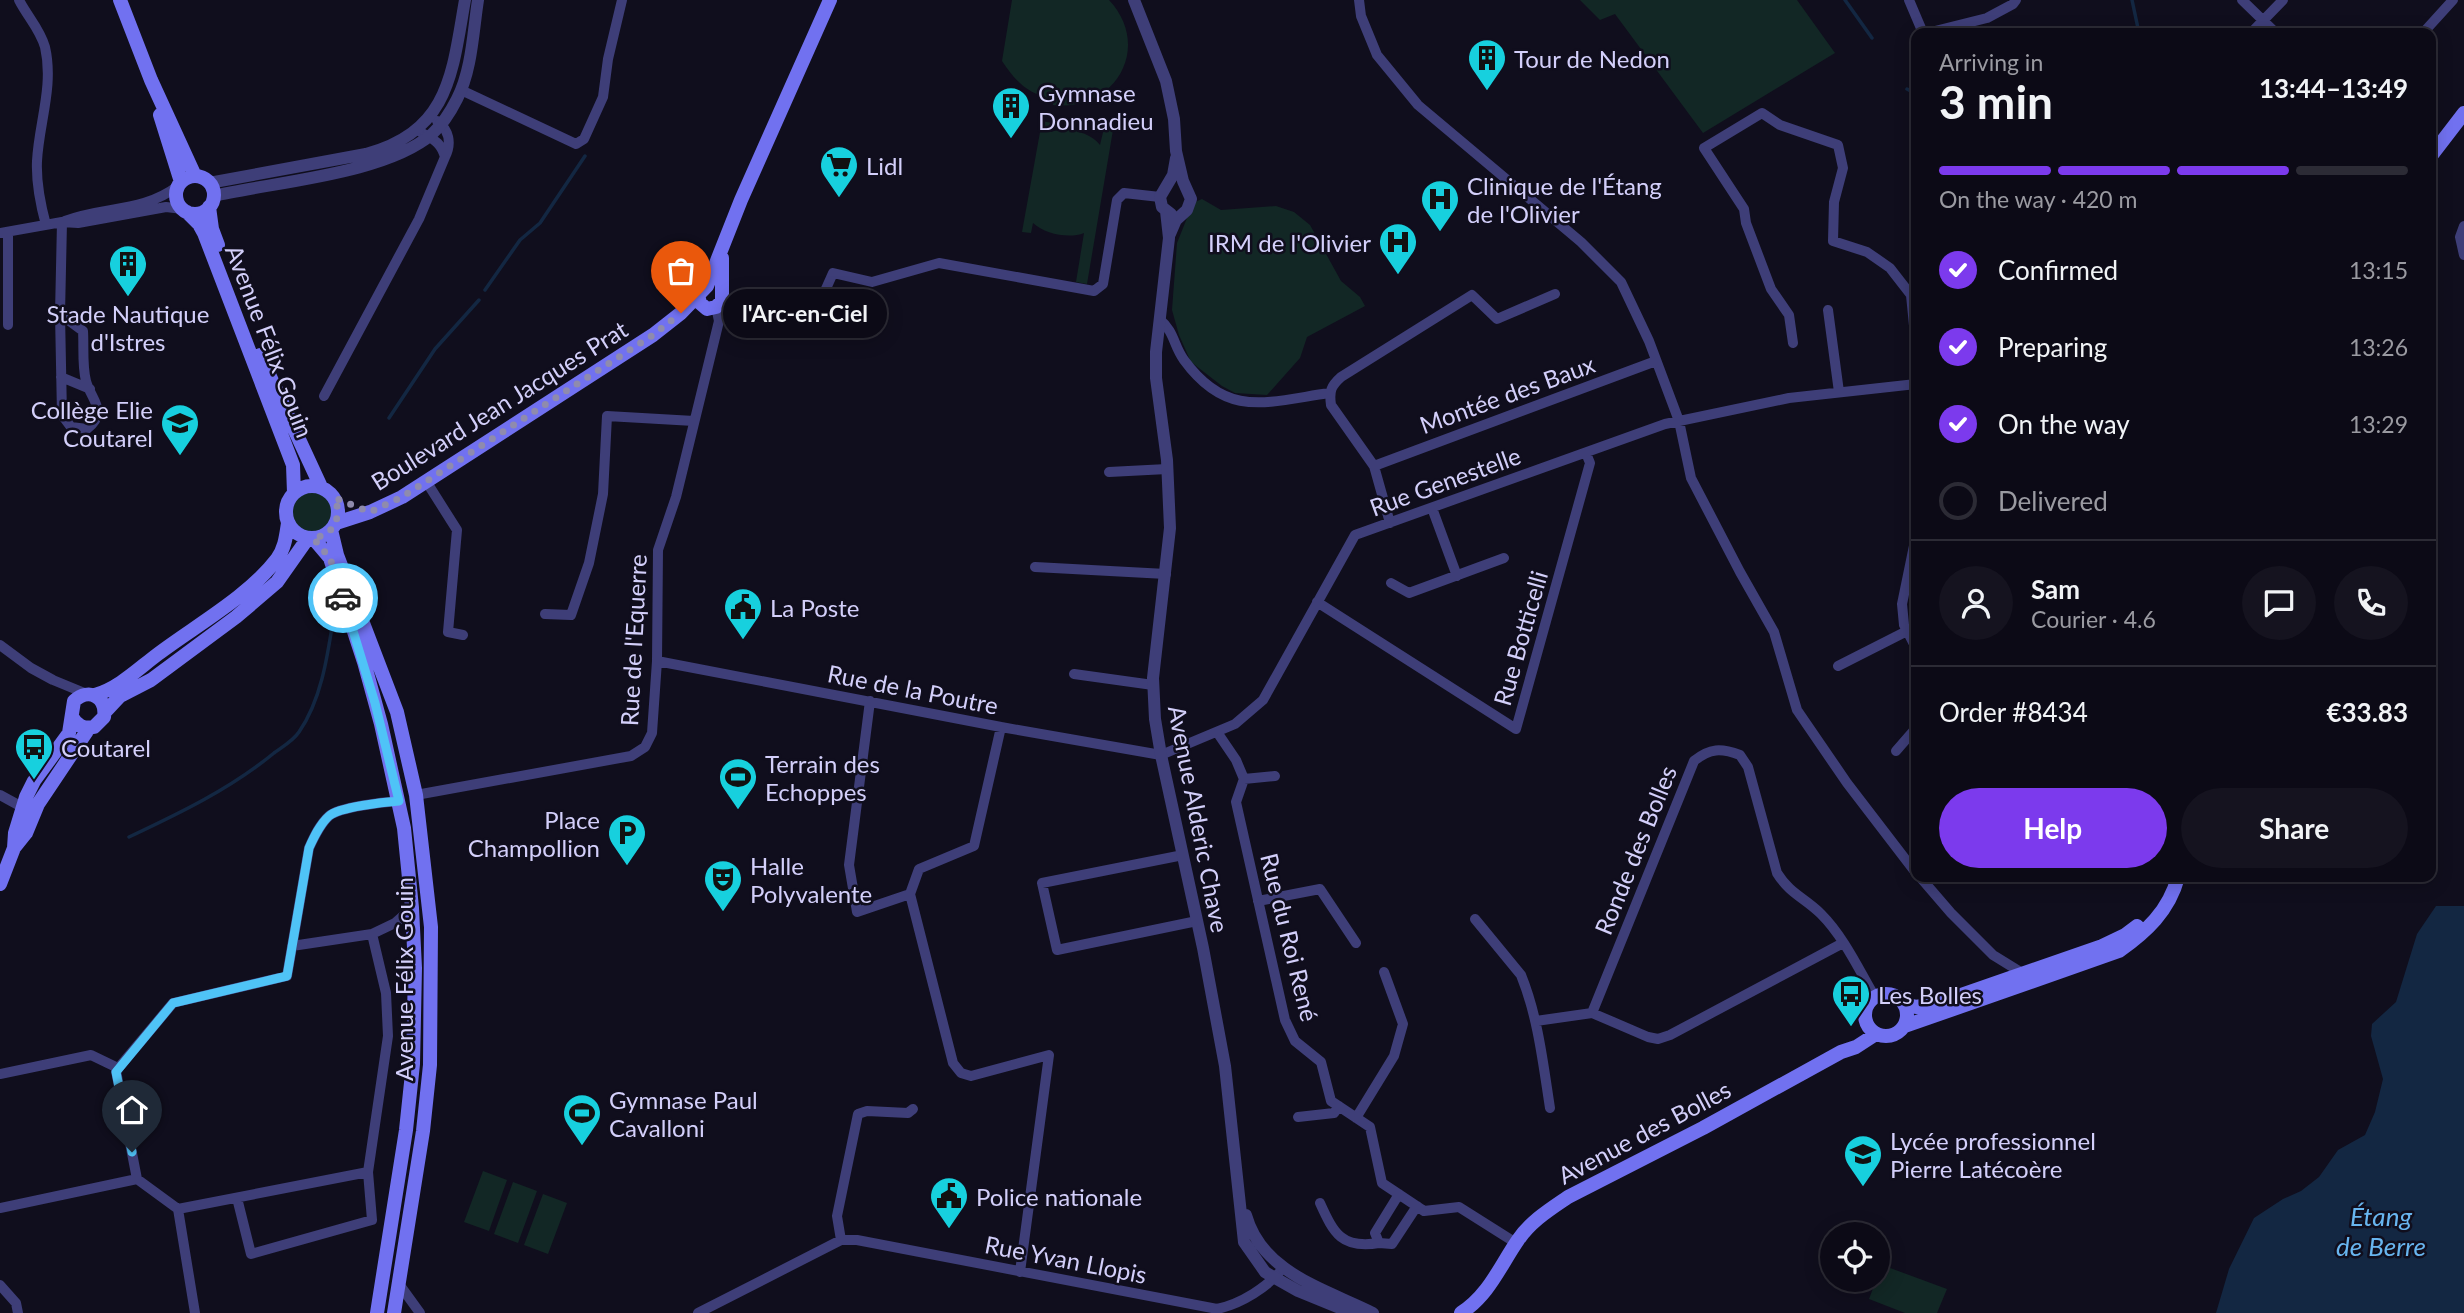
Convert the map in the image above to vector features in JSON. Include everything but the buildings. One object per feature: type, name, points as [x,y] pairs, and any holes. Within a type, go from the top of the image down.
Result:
[{"type":"main road","name":"Avenue Félix Gouin","points":[[120,0],[150,80],[179,184],[176,197],[204,233],[293,465],[294,494]]},
{"type":"main road","name":"Boulevard Jean Jacques Prat","points":[[334,526],[402,497],[653,335],[683,311],[711,298],[723,248],[746,188],[830,0]]},
{"type":"main road","name":"Avenue Félix Gouin","points":[[150,80],[206,190],[212,229],[260,355],[321,487]]},
{"type":"main road","points":[[2436,149],[2464,113]]},
{"type":"main road","points":[[179,184],[206,190],[199,213],[185,211]]},
{"type":"main road","points":[[14,848],[22,807],[34,780],[69,733],[71,711],[78,697],[117,686],[226,605],[264,573],[282,549],[288,523],[286,505],[294,494],[304,487],[321,487],[335,498],[338,514],[334,526],[324,535],[310,538],[300,535],[288,523]]},
{"type":"main road","name":"Boulevard Jean Jacques Prat","points":[[335,498],[370,512]]},
{"type":"main road","name":"Avenue Félix Gouin","points":[[334,526],[337,555],[397,712],[416,795],[431,927],[430,1065],[423,1131],[394,1313]]},
{"type":"main road","name":"Avenue Félix Gouin","points":[[310,538],[330,558],[363,662],[399,801],[412,908],[415,968],[414,1056],[406,1130],[377,1313]]},
{"type":"main road","points":[[71,711],[78,726],[89,728],[99,725],[105,712],[120,696],[146,683],[236,617],[277,582],[310,538]]},
{"type":"main road","points":[[91,694],[103,702],[105,712]]},
{"type":"main road","points":[[0,884],[14,848],[26,833],[38,804],[89,728]]},
{"type":"main road","points":[[1905,1006],[1917,1007],[1935,1003],[2119,951],[2142,935],[2155,921],[2175,882]]},
{"type":"main road","points":[[1905,1026],[1908,1015],[1898,997],[1889,994],[1875,997],[1866,1008],[1871,1028],[1889,1036],[1905,1026],[2028,977]]},
{"type":"main road","name":"Avenue des Bolles","points":[[1482,1313],[1493,1282],[1516,1243],[1534,1221],[1568,1197],[1703,1128],[1841,1052],[1856,1047],[1871,1028]]},
{"type":"main road","name":"Avenue des Bolles","points":[[1461,1313],[1493,1282]]},
{"type":"street","points":[[19,0],[45,48],[47,101],[37,159],[37,190],[46,225]]},
{"type":"street","points":[[206,190],[366,153],[401,141],[430,115],[450,81],[465,0]]},
{"type":"street","points":[[206,190],[380,162],[408,150],[427,137],[441,123],[461,90],[478,0]]},
{"type":"street","points":[[461,90],[576,144],[584,139],[603,97],[608,59],[622,0]]},
{"type":"street","points":[[1134,0],[1166,81],[1174,119],[1176,151],[1173,175],[1160,197],[1160,202],[1171,214],[1182,213],[1190,205],[1190,194],[1176,151]]},
{"type":"street","points":[[1359,0],[1361,16],[1377,55],[1418,105],[1581,242],[1621,282],[1679,421],[1691,478],[1774,632],[1797,710],[1847,783],[1911,866]]},
{"type":"street","points":[[1909,0],[1923,28]]},
{"type":"street","points":[[1946,28],[1987,18],[2016,0]]},
{"type":"street","points":[[2242,0],[2271,28]]},
{"type":"street","points":[[2256,28],[2283,0]]},
{"type":"street","points":[[2428,28],[2454,0]]},
{"type":"street","points":[[1793,343],[1789,315],[1771,289],[1746,223],[1744,209],[1704,148],[1762,113],[1786,128],[1838,145],[1843,168],[1834,202],[1833,242],[1867,252],[1890,268],[1911,295]]},
{"type":"street","points":[[324,396],[419,219],[445,157],[450,142],[441,123],[430,115]]},
{"type":"street","points":[[416,129],[442,146],[445,157]]},
{"type":"street","points":[[1168,185],[1178,183],[1187,188]]},
{"type":"street","points":[[8,325],[4,233],[155,201],[179,184]]},
{"type":"street","points":[[711,298],[808,329],[833,273],[872,282],[939,263],[1094,291],[1103,284],[1117,200],[1124,193],[1160,197]]},
{"type":"street","points":[[62,222],[78,223],[166,207],[185,211]]},
{"type":"street","name":"Avenue Alderic Chave","points":[[1166,211],[1169,238],[1159,319],[1156,378],[1167,469],[1170,528],[1153,685],[1161,755],[1225,1066],[1244,1242],[1265,1272],[1279,1273],[1373,1313]]},
{"type":"street","name":"Avenue Alderic Chave","points":[[1169,238],[1182,213]]},
{"type":"street","points":[[60,314],[83,331],[86,381],[98,411],[94,423],[87,429],[71,427],[62,415],[60,314],[62,222]]},
{"type":"street","points":[[2464,226],[2460,237],[2464,255]]},
{"type":"street","points":[[1390,523],[1374,466],[1331,405],[1329,393],[1332,385],[1472,295],[1497,319],[1555,294]]},
{"type":"street","name":"Rue de l'Equerre","points":[[416,795],[631,756],[648,749],[652,733],[657,661],[658,550],[676,497],[719,321],[711,298]]},
{"type":"street","points":[[1828,310],[1839,392]]},
{"type":"street","points":[[1159,319],[1170,328],[1183,359],[1221,395],[1241,402],[1269,404],[1329,393]]},
{"type":"street","name":"Montée des Baux","points":[[1374,466],[1656,361]]},
{"type":"street","points":[[61,377],[91,389]]},
{"type":"street","name":"Rue Genestelle","points":[[1161,755],[1235,724],[1263,700],[1355,535],[1679,421],[1789,398],[1911,385]]},
{"type":"street","points":[[545,614],[572,615],[589,563],[603,494],[607,416],[694,421]]},
{"type":"street","name":"Rue Botticelli","points":[[1317,603],[1516,729],[1590,463],[1586,453]]},
{"type":"street","points":[[1109,472],[1167,469]]},
{"type":"street","points":[[426,481],[457,530],[448,632],[463,635]]},
{"type":"street","points":[[1432,508],[1457,576]]},
{"type":"street","points":[[1391,583],[1409,593],[1504,558]]},
{"type":"street","points":[[1911,560],[1902,604],[1904,625],[1911,637]]},
{"type":"street","points":[[1035,567],[1166,574]]},
{"type":"street","points":[[1838,666],[1908,631]]},
{"type":"street","points":[[0,645],[31,668],[62,685],[91,694]]},
{"type":"street","name":"Rue de la Poutre","points":[[657,661],[1161,755]]},
{"type":"street","points":[[1074,674],[1153,685]]},
{"type":"street","points":[[62,685],[71,711]]},
{"type":"street","points":[[870,701],[849,865],[857,912],[911,894]]},
{"type":"street","points":[[1002,727],[974,846],[919,869],[911,894],[953,1063],[961,1073],[971,1076],[1049,1055],[1020,1272]]},
{"type":"street","points":[[1217,732],[1236,760],[1244,779],[1275,776]]},
{"type":"street","points":[[1896,751],[1911,734]]},
{"type":"street","name":"Ronde des Bolles","points":[[1592,1013],[1694,761],[1705,752],[1716,749],[1740,755],[1748,767],[1777,873],[1786,887],[1821,914],[1843,943],[1875,997]]},
{"type":"street","name":"Rue du Roi René","points":[[1244,779],[1236,802],[1285,1020],[1295,1041],[1321,1062],[1331,1101],[1370,1127],[1382,1183],[1424,1211],[1459,1208],[1516,1243]]},
{"type":"street","points":[[0,794],[22,807]]},
{"type":"street","points":[[195,1313],[178,1209],[137,1179],[116,1072],[173,1003],[287,976],[309,848],[318,829],[331,814],[376,803],[399,801]]},
{"type":"street","points":[[1183,855],[1042,883],[1057,950],[1197,920]]},
{"type":"street","points":[[1924,882],[1993,955],[2028,977]]},
{"type":"street","points":[[1258,901],[1320,889],[1356,943]]},
{"type":"street","points":[[292,946],[372,934],[395,923],[412,908]]},
{"type":"street","points":[[1475,919],[1521,975],[1536,1021],[1550,1108]]},
{"type":"street","points":[[372,934],[386,993],[388,1036],[368,1172],[372,1220]]},
{"type":"street","points":[[1536,1021],[1592,1013],[1648,1037],[1670,1035],[1843,943]]},
{"type":"street","points":[[1356,1118],[1394,1056],[1403,1024],[1384,972]]},
{"type":"street","points":[[0,1074],[91,1055],[118,1068]]},
{"type":"street","points":[[1298,1117],[1334,1114],[1339,1106]]},
{"type":"street","points":[[698,1313],[841,1240],[837,1216],[858,1114],[867,1111],[908,1113],[914,1109]]},
{"type":"street","points":[[178,1209],[368,1172]]},
{"type":"street","points":[[0,1208],[137,1179]]},
{"type":"street","points":[[1379,1243],[1375,1233],[1399,1194]]},
{"type":"street","points":[[237,1198],[251,1254],[372,1220],[390,1232]]},
{"type":"street","points":[[1320,1203],[1333,1231],[1359,1246],[1392,1244],[1417,1206]]},
{"type":"street","name":"Rue Yvan Llopis","points":[[841,1240],[857,1240],[1217,1310],[1233,1306],[1279,1273]]},
{"type":"street","name":"Avenue Alderic Chave","points":[[1279,1273],[1298,1291],[1352,1313]]},
{"type":"street","points":[[399,1284],[420,1313]]},
{"type":"street","points":[[0,1285],[16,1303],[18,1313]]},
{"type":"green space","points":[[1012,0],[1109,0],[1122,18],[1128,37],[1127,56],[1121,73],[1110,87],[1094,98],[1075,104],[1053,105],[1053,99],[1030,90],[1012,75],[1002,61]]},
{"type":"green space","points":[[1580,0],[1797,0],[1835,53],[1703,133],[1615,14],[1600,20]]},
{"type":"green space","points":[[1042,121],[1052,123],[1051,132],[1078,132],[1100,145],[1104,128],[1113,130],[1087,284],[1076,282],[1084,233],[1071,236],[1057,234],[1033,223],[1031,233],[1022,232]]},
{"type":"green space","points":[[1202,199],[1221,210],[1276,206],[1294,212],[1310,225],[1341,281],[1360,297],[1365,306],[1307,337],[1300,358],[1267,395],[1235,393],[1222,386],[1191,362],[1179,335],[1172,310],[1177,243],[1193,203]]},
{"type":"green space","points":[[312,492],[320,493],[326,498],[331,504],[331,520],[326,526],[320,531],[312,532],[304,531],[298,526],[293,520],[292,512],[293,504],[298,498],[304,493]]},
{"type":"green space","points":[[483,1171],[507,1180],[489,1231],[464,1222]]},
{"type":"green space","points":[[513,1182],[537,1191],[518,1243],[494,1234]]},
{"type":"green space","points":[[543,1194],[567,1203],[548,1254],[524,1245]]},
{"type":"green space","points":[[1890,1268],[1947,1289],[1937,1313],[1905,1313],[1869,1299],[1872,1292],[1890,1292]]},
{"type":"water","name":"Étang de Berre","points":[[2436,906],[2464,906],[2464,1313],[2216,1313],[2229,1269],[2254,1218],[2301,1191],[2319,1177],[2338,1150],[2365,1135],[2375,1112],[2383,1079],[2371,1036],[2372,1024],[2396,1002],[2417,934]]},
{"type":"waterway","points":[[1845,0],[1872,38]]},
{"type":"waterway","points":[[2132,0],[2138,28]]},
{"type":"waterway","points":[[1907,89],[1911,91]]},
{"type":"waterway","points":[[485,290],[520,240],[540,223],[585,156]]},
{"type":"waterway","points":[[389,418],[435,349],[479,300]]},
{"type":"waterway","points":[[129,837],[222,789],[297,735],[319,690],[334,614]]},
{"type":"way so far","points":[[343,598],[330,558],[313,538],[324,535],[336,523],[338,506],[335,498],[370,512],[402,497],[653,335],[681,313]]},
{"type":"place","name":"Tour de Nedon","points":[[1487,92]]},
{"type":"place","name":"Gymnase Donnadieu","points":[[1011,140]]},
{"type":"place","name":"Lidl","points":[[839,199]]},
{"type":"place","name":"Clinique de l'Étang de l'Olivier","points":[[1440,233]]},
{"type":"place","name":"IRM de l'Olivier","points":[[1398,276]]},
{"type":"place","name":"Stade Nautique d'Istres","points":[[128,298]]},
{"type":"place","name":"l'Arc-en-Ciel","points":[[681,313]]},
{"type":"place","name":"Collège Elie Coutarel","points":[[180,457]]},
{"type":"place","name":"La Poste","points":[[743,641]]},
{"type":"place","name":"Coutarel","points":[[34,781]]},
{"type":"place","name":"Terrain des Echoppes","points":[[738,811]]},
{"type":"place","name":"Place Champollion","points":[[627,867]]},
{"type":"place","name":"Halle Polyvalente","points":[[723,913]]},
{"type":"place","name":"Les Bolles","points":[[1851,1028]]},
{"type":"place","name":"Gymnase Paul Cavalloni","points":[[582,1147]]},
{"type":"place","name":"Lycée professionnel Pierre Latécoère","points":[[1863,1188]]},
{"type":"place","name":"Police nationale","points":[[949,1230]]},
{"type":"route","points":[[132,1152],[116,1072],[173,1003],[287,976],[309,848],[318,829],[331,814],[376,803],[399,801],[375,703],[343,598]]}]
